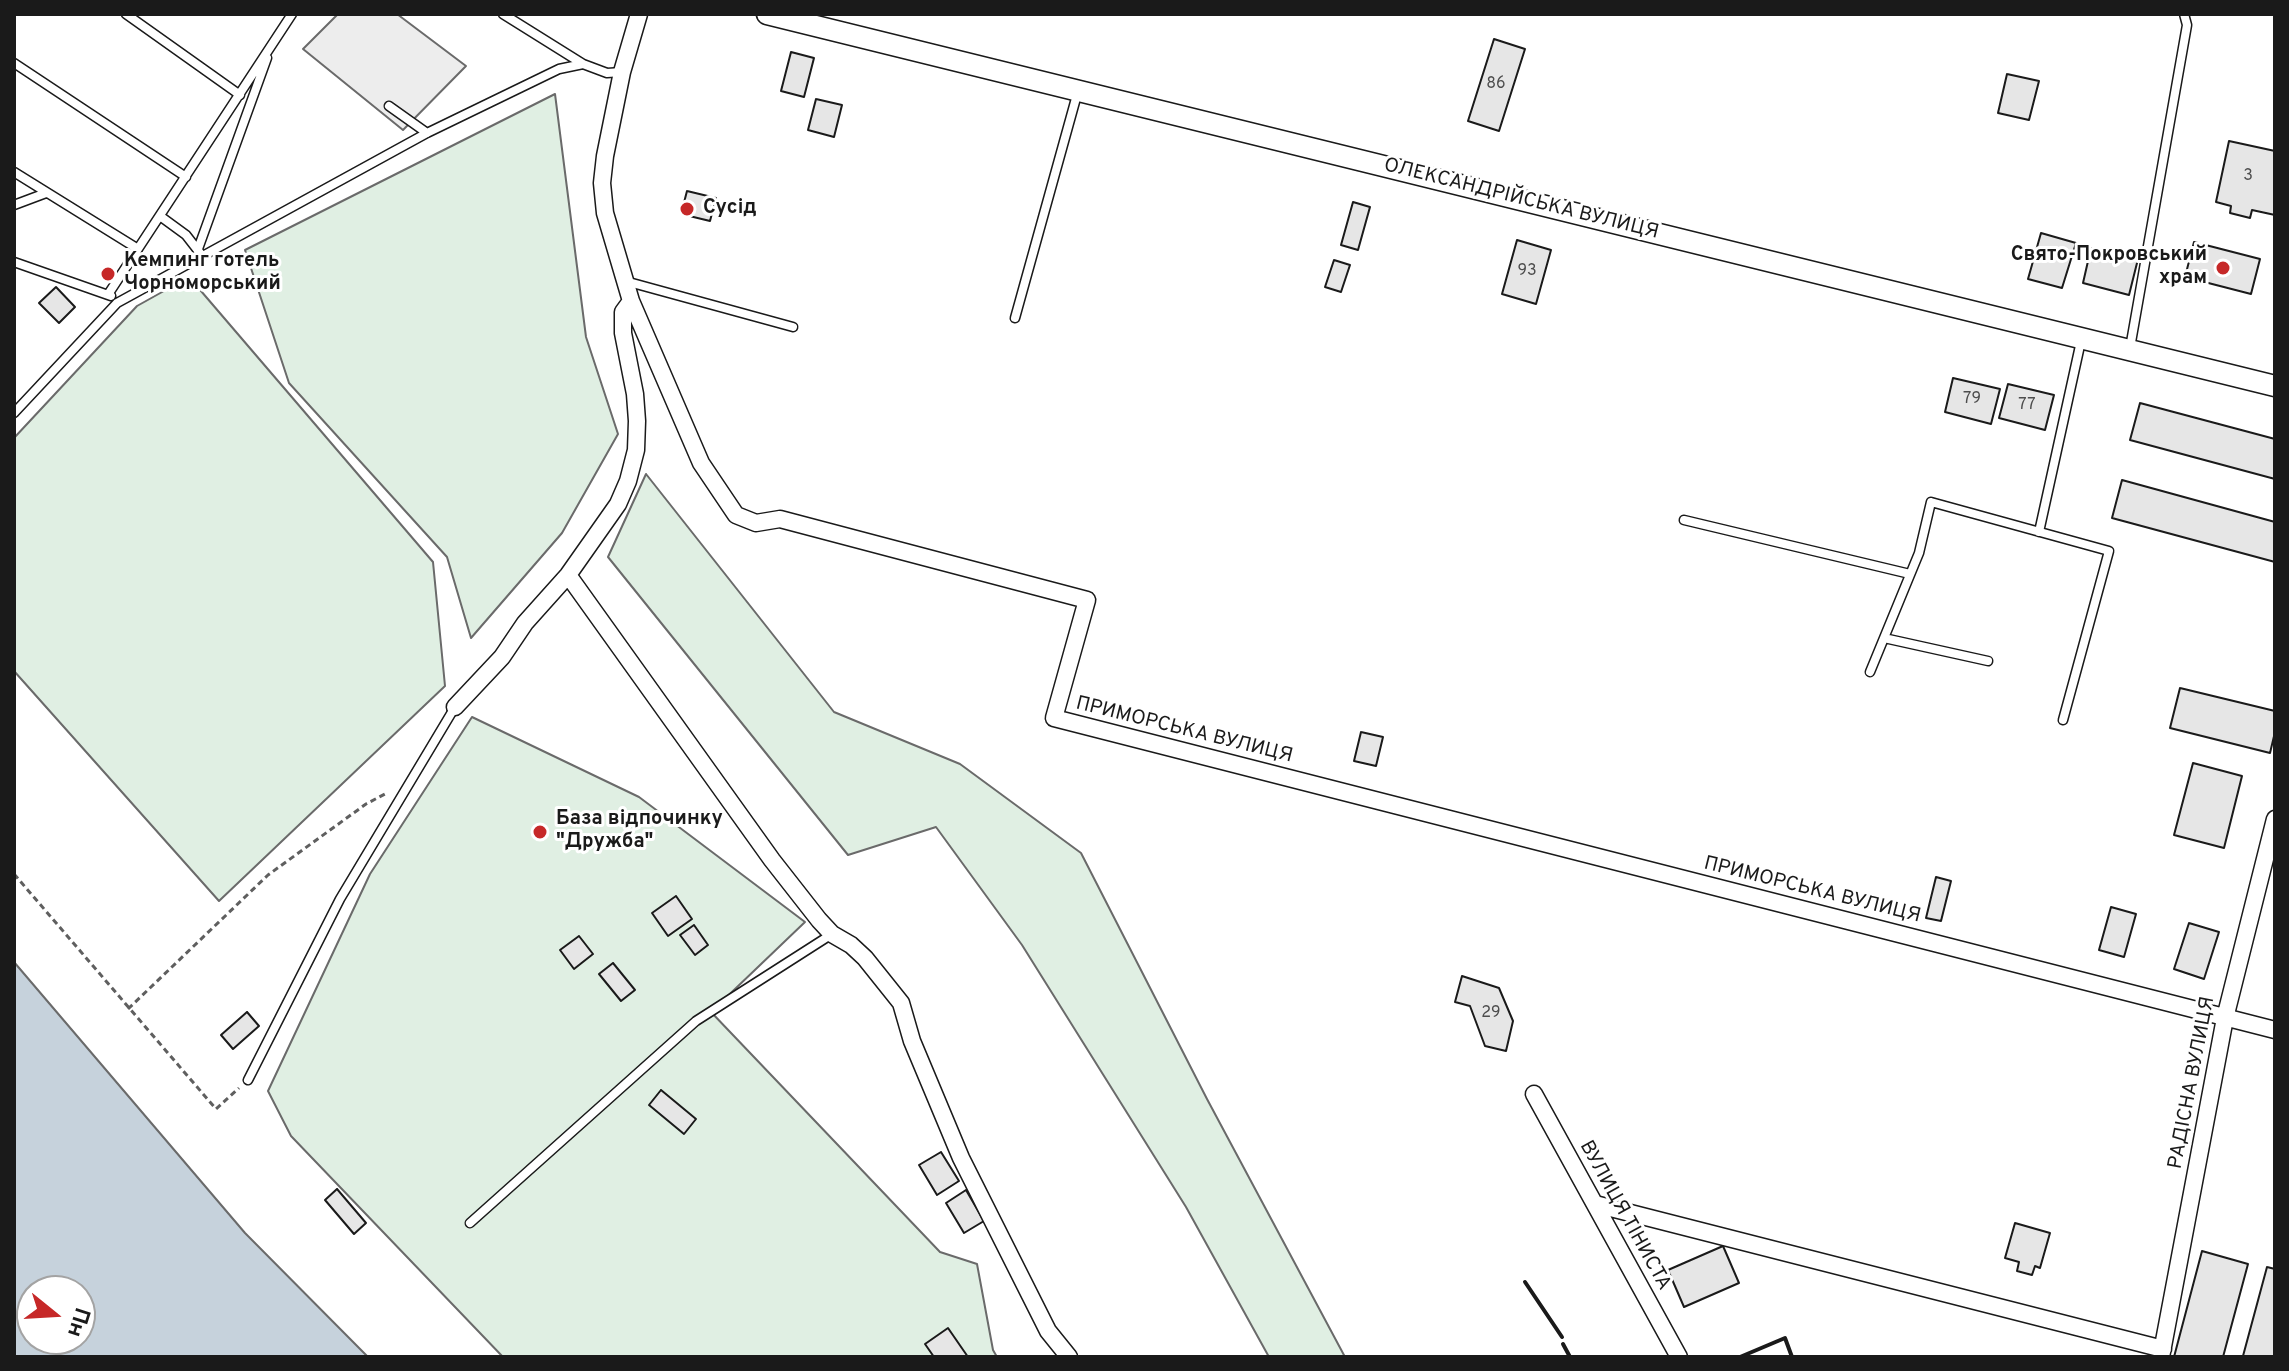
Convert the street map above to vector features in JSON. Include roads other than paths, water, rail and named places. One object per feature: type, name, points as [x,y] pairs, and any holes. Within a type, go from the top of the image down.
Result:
[{"type":"street","points":[[455,707],[502,657],[525,623],[568,575],[618,504],[628,481],[636,450],[635,394],[623,333],[623,312],[631,301],[605,213],[602,183],[622,72],[639,14]]},
{"type":"street","name":"ОЛЕКСАНДРІЙСЬКА ВУЛИЦЯ","points":[[767,14],[2275,386]]},
{"type":"street","name":"ПРИМОРСЬКА ВУЛИЦЯ","points":[[631,301],[701,463],[736,515],[756,523],[780,519],[1087,600],[1054,718],[2275,1030]]},
{"type":"street","points":[[568,575],[772,860],[832,934],[865,958],[901,1003],[917,1054],[961,1158],[1048,1331],[1069,1357]]},
{"type":"street","name":"РАДІСНА ВУЛИЦЯ","points":[[2162,1353],[2225,1018],[2275,819]]},
{"type":"street","name":"ВУЛИЦЯ ТІНИСТА","points":[[1534,1094],[1679,1357]]},
{"type":"street","points":[[1595,1204],[2162,1353]]},
{"type":"lane","points":[[126,14],[240,95]]},
{"type":"lane","points":[[109,293],[292,14]]},
{"type":"lane","points":[[503,14],[583,64],[607,73],[622,72]]},
{"type":"lane","points":[[2130,350],[2187,25],[2184,14]]},
{"type":"lane","points":[[200,253],[272,46]]},
{"type":"lane","points":[[14,63],[186,177]]},
{"type":"lane","points":[[14,413],[117,303],[200,253],[427,133],[559,69],[583,64]]},
{"type":"lane","points":[[1015,318],[1078,91]]},
{"type":"lane","points":[[389,106],[427,133]]},
{"type":"lane","points":[[14,172],[138,249]]},
{"type":"lane","points":[[14,205],[46,193]]},
{"type":"lane","points":[[160,216],[186,235],[200,253]]},
{"type":"lane","points":[[14,262],[109,293],[117,303]]},
{"type":"lane","points":[[625,281],[793,327]]},
{"type":"lane","points":[[2039,532],[2082,339]]},
{"type":"lane","points":[[1870,672],[1919,553],[1931,502],[2109,551],[2063,720]]},
{"type":"lane","points":[[1684,520],[1910,574]]},
{"type":"lane","points":[[1884,638],[1988,661]]},
{"type":"lane","points":[[248,1080],[340,899],[455,707]]},
{"type":"lane","points":[[470,1223],[696,1021],[832,934]]},
{"type":"place","name":"Сусід","points":[[687,209]]},
{"type":"place","name":"Свято-Покровський храм","points":[[2223,268]]},
{"type":"place","name":"Кемпинг готель Чорноморський","points":[[108,274]]},
{"type":"place","name":"База відпочинку \"Дружба\"","points":[[540,832]]}]
